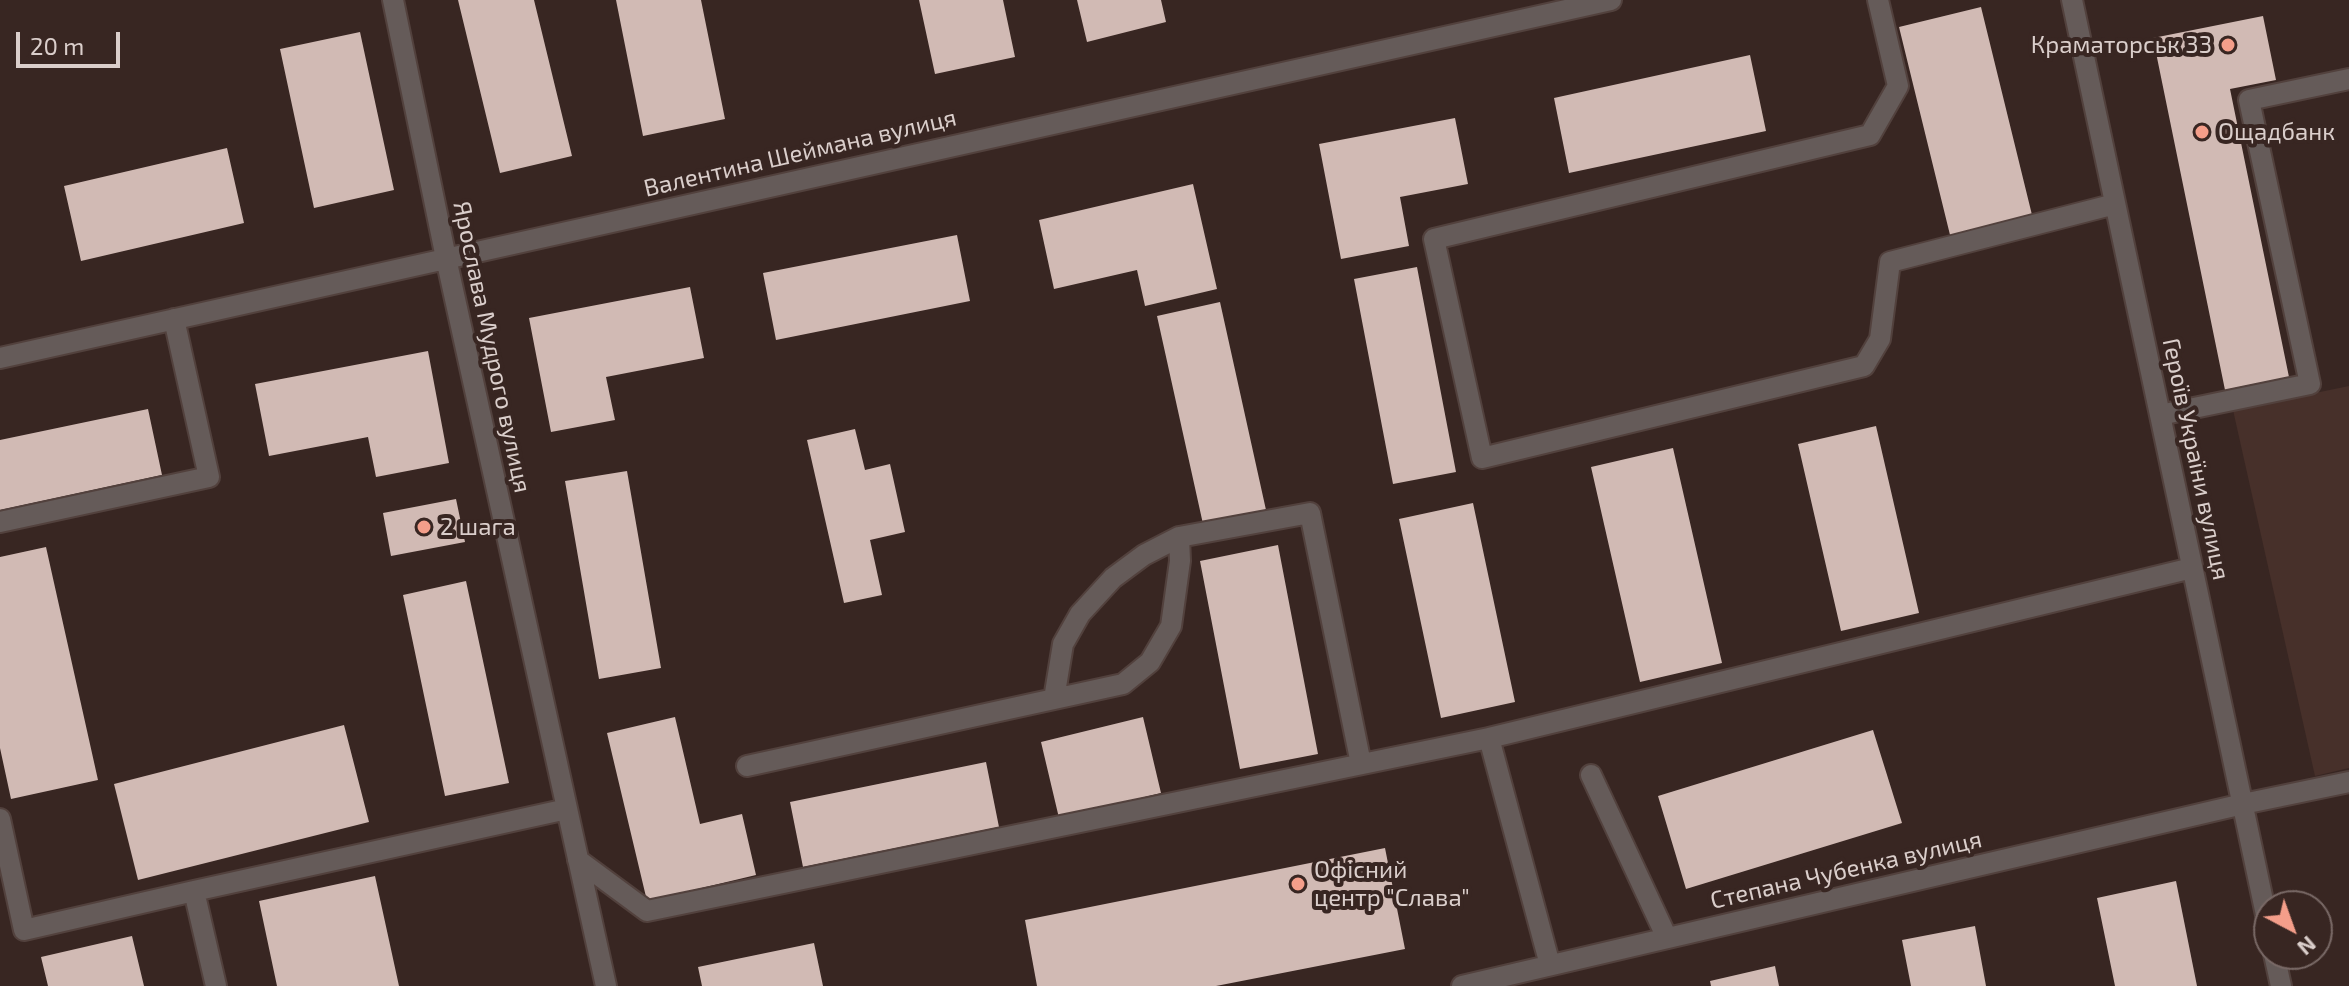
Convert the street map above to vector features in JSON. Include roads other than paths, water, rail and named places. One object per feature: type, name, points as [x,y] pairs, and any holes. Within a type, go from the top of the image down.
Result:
[{"type":"street","name":"Ярослава Мудрого вулиця","points":[[393,0],[446,258],[606,986]]},
{"type":"street","name":"Валентина Шеймана вулиця","points":[[0,358],[1611,0]]},
{"type":"street","points":[[1878,0],[1898,86],[1870,135],[1434,239],[1482,458],[1864,366],[1880,339],[1890,262],[2115,204]]},
{"type":"street","name":"Героїв України вулиця","points":[[2072,0],[2261,890]]},
{"type":"street","points":[[2160,415],[2310,384],[2249,100],[2349,79]]},
{"type":"street","points":[[0,522],[209,477],[174,319]]},
{"type":"street","points":[[1054,699],[1063,644],[1080,614],[1113,578],[1144,555],[1179,537],[1310,513],[1361,764]]},
{"type":"street","points":[[747,766],[1123,684],[1150,662],[1171,626],[1180,561],[1179,537]]},
{"type":"street","points":[[578,860],[647,911],[1489,738],[2192,568]]},
{"type":"street","points":[[1489,738],[1550,965]]},
{"type":"street","points":[[1591,775],[1667,938]]},
{"type":"street","name":"Степана Чубенка вулиця","points":[[1462,986],[2349,782]]},
{"type":"street","points":[[0,819],[24,930],[567,809]]},
{"type":"street","points":[[194,891],[216,986]]},
{"type":"place","name":"Краматорськ 33","points":[[2228,45]]},
{"type":"place","name":"Ощадбанк","points":[[2202,132]]},
{"type":"place","name":"2 шага","points":[[424,527]]},
{"type":"place","name":"Офісний центр \"Слава\"","points":[[1298,884]]}]
